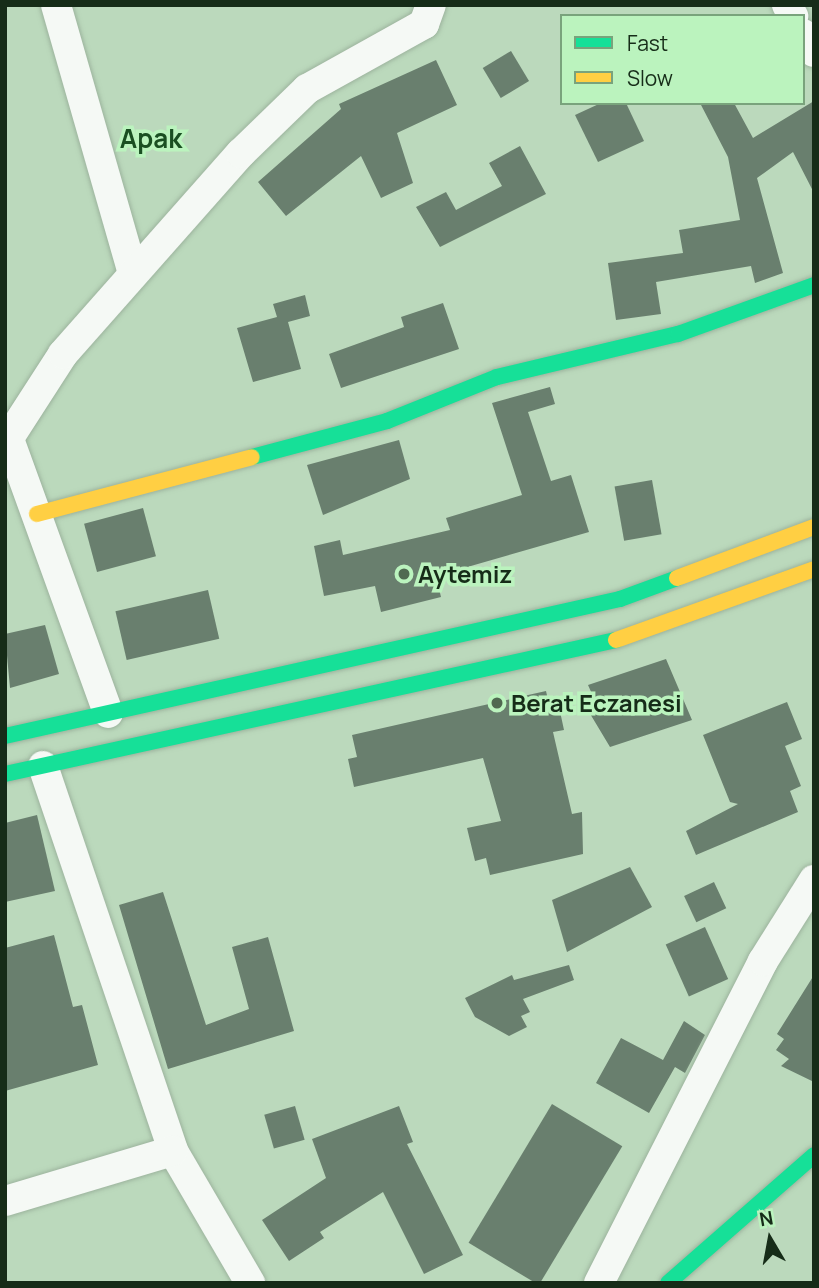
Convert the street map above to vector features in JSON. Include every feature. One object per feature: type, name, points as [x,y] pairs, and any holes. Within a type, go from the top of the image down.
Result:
[{"type":"main road","points":[[37,514],[387,421],[497,377],[678,334],[814,285]]},
{"type":"main road","points":[[5,736],[620,599],[814,527]]},
{"type":"main road","points":[[5,774],[646,634],[814,569]]},
{"type":"main road","points":[[108,713],[120,748]]},
{"type":"main road","points":[[32,730],[43,765]]},
{"type":"main road","points":[[668,1283],[814,1155]]},
{"type":"street","points":[[56,5],[133,273]]},
{"type":"street","points":[[108,713],[7,438],[63,354],[133,273],[307,89],[405,38],[424,24],[431,5]]},
{"type":"street","points":[[43,765],[173,1151],[250,1283]]},
{"type":"street","points":[[599,1283],[763,961],[814,880]]},
{"type":"street","points":[[5,1201],[173,1151]]},
{"type":"building","points":[[511,51],[529,81],[501,98],[483,68]]},
{"type":"building","points":[[436,60],[457,105],[397,133],[413,183],[381,198],[361,156],[286,216],[258,182],[341,109],[339,104]]},
{"type":"building","points":[[814,101],[814,193],[793,152],[757,178],[783,273],[755,283],[751,266],[656,282],[661,314],[616,320],[608,263],[683,253],[679,230],[740,220],[728,157],[701,105],[735,105],[753,138]]},
{"type":"building","points":[[597,105],[627,105],[644,141],[598,162],[575,115]]},
{"type":"building","points":[[520,146],[546,194],[440,247],[416,207],[446,192],[456,210],[502,186],[489,163]]},
{"type":"building","points":[[305,295],[310,316],[288,322],[301,369],[253,382],[237,328],[277,317],[273,304]]},
{"type":"building","points":[[443,303],[459,349],[341,388],[329,354],[404,327],[401,317]]},
{"type":"building","points":[[550,387],[555,404],[528,412],[551,481],[571,475],[589,532],[436,576],[441,597],[381,612],[375,586],[324,596],[314,546],[340,540],[343,555],[450,530],[446,518],[522,495],[492,403]]},
{"type":"building","points":[[399,440],[410,479],[323,515],[307,465]]},
{"type":"building","points":[[652,480],[662,534],[624,541],[615,487]]},
{"type":"building","points":[[143,508],[156,556],[97,572],[84,524]]},
{"type":"building","points":[[208,590],[219,639],[127,660],[115,611]]},
{"type":"building","points":[[45,625],[59,674],[10,688],[5,634]]},
{"type":"building","points":[[666,659],[692,720],[610,747],[580,697],[592,694],[588,685]]},
{"type":"building","points":[[546,691],[549,704],[558,702],[564,730],[553,732],[572,814],[582,812],[583,854],[490,875],[486,858],[475,861],[467,828],[501,821],[483,758],[354,787],[348,759],[357,757],[352,735]]},
{"type":"building","points":[[787,702],[802,739],[785,746],[801,786],[790,791],[798,812],[696,855],[686,831],[738,804],[730,802],[703,735]]},
{"type":"building","points":[[37,815],[55,891],[5,902],[5,823]]},
{"type":"building","points":[[630,867],[652,907],[567,952],[552,900]]},
{"type":"building","points":[[714,882],[726,908],[696,922],[684,896]]},
{"type":"building","points":[[163,892],[206,1025],[249,1009],[232,947],[268,937],[294,1031],[168,1069],[119,905]]},
{"type":"building","points":[[705,927],[728,979],[689,997],[666,944]]},
{"type":"building","points":[[54,935],[73,1007],[82,1005],[98,1065],[5,1091],[5,948]]},
{"type":"building","points":[[569,965],[574,980],[523,999],[530,1012],[521,1016],[527,1027],[509,1036],[475,1017],[465,998],[512,975],[514,980]]},
{"type":"building","points":[[814,975],[814,1082],[781,1066],[789,1059],[776,1050],[784,1039],[777,1034]]},
{"type":"building","points":[[684,1021],[705,1035],[685,1073],[675,1067],[649,1113],[596,1083],[621,1038],[663,1060]]},
{"type":"building","points":[[552,1104],[622,1146],[540,1283],[535,1283],[469,1243]]},
{"type":"building","points":[[295,1106],[305,1140],[274,1148],[264,1115]]},
{"type":"building","points":[[399,1106],[413,1142],[407,1144],[463,1255],[424,1274],[383,1192],[320,1232],[324,1238],[289,1261],[262,1220],[326,1178],[312,1139]]},
{"type":"traffic: fast","points":[[252,457],[387,421],[497,377],[678,334],[814,285]]},
{"type":"traffic: fast","points":[[5,736],[620,599],[677,578]]},
{"type":"traffic: fast","points":[[5,774],[616,640]]},
{"type":"traffic: fast","points":[[668,1283],[814,1155]]},
{"type":"traffic: slow","points":[[37,514],[252,457]]},
{"type":"traffic: slow","points":[[677,578],[814,527]]},
{"type":"traffic: slow","points":[[616,640],[814,569]]},
{"type":"place","name":"Aytemiz","points":[[404,574]]},
{"type":"place","name":"Berat Eczanesi","points":[[497,703]]},
{"type":"district","name":"Apak","points":[[151,139]]}]
